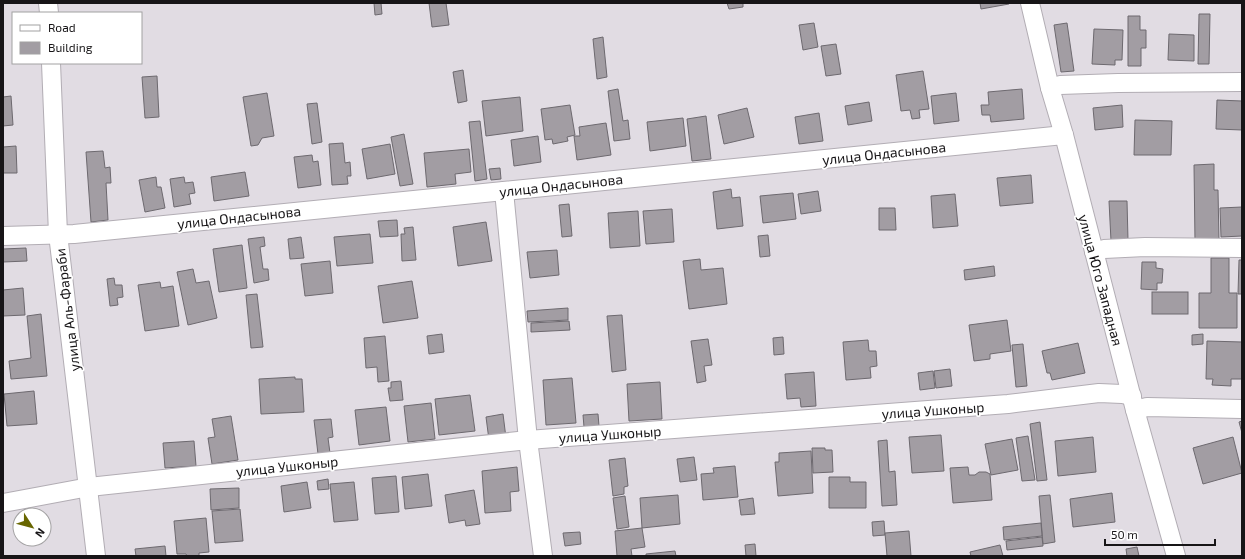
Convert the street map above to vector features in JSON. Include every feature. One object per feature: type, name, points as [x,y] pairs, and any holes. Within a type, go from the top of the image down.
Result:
[{"type":"street","name":"улица Юго Западная","points":[[1030,3],[1050,88],[1064,135],[1133,403],[1176,556]]},
{"type":"street","name":"улица Аль-Фараби","points":[[51,64],[58,234],[96,556]]},
{"type":"street","points":[[1050,88],[1060,85],[1118,83],[1242,82]]},
{"type":"street","name":"улица Ондасынова","points":[[3,236],[74,234],[1064,135]]},
{"type":"street","points":[[504,191],[528,440],[543,556]]},
{"type":"street","points":[[1094,252],[1104,249],[1145,247],[1242,248]]},
{"type":"street","name":"улица Ушконыр","points":[[3,503],[89,487],[528,440],[1008,404],[1099,393],[1122,394],[1133,403],[1147,407],[1242,409]]},
{"type":"building","points":[[374,3],[381,3],[382,14],[375,15]]},
{"type":"building","points":[[429,3],[446,3],[449,25],[432,27]]},
{"type":"building","points":[[727,3],[743,3],[743,7],[729,9]]},
{"type":"building","points":[[980,3],[1009,3],[1009,4],[981,9]]},
{"type":"building","points":[[1199,14],[1210,14],[1209,64],[1198,64]]},
{"type":"building","points":[[1128,16],[1140,16],[1140,30],[1146,30],[1146,48],[1141,48],[1141,66],[1128,66]]},
{"type":"building","points":[[814,23],[818,47],[803,50],[799,25]]},
{"type":"building","points":[[1067,23],[1074,71],[1061,72],[1054,25]]},
{"type":"building","points":[[1094,29],[1123,30],[1122,60],[1115,60],[1115,65],[1092,64]]},
{"type":"building","points":[[1169,34],[1194,35],[1194,61],[1168,60]]},
{"type":"building","points":[[603,37],[607,77],[597,79],[593,39]]},
{"type":"building","points":[[836,44],[841,74],[826,76],[821,46]]},
{"type":"building","points":[[463,70],[467,101],[458,103],[453,72]]},
{"type":"building","points":[[923,71],[929,109],[919,110],[920,118],[912,119],[910,110],[901,111],[896,75]]},
{"type":"building","points":[[157,76],[159,117],[145,118],[142,77]]},
{"type":"building","points":[[618,89],[623,121],[628,120],[630,139],[614,141],[608,91]]},
{"type":"building","points":[[1022,89],[1024,119],[991,122],[990,115],[982,115],[981,105],[989,105],[988,92]]},
{"type":"building","points":[[267,93],[274,136],[262,138],[258,145],[251,146],[243,97]]},
{"type":"building","points":[[956,93],[959,121],[934,124],[931,96]]},
{"type":"building","points":[[11,96],[13,125],[3,126],[3,97]]},
{"type":"building","points":[[520,97],[523,131],[486,136],[482,101]]},
{"type":"building","points":[[1217,100],[1242,101],[1242,130],[1216,129]]},
{"type":"building","points":[[869,102],[872,121],[848,125],[845,106]]},
{"type":"building","points":[[317,103],[322,142],[312,144],[307,104]]},
{"type":"building","points":[[570,105],[575,135],[567,137],[568,141],[553,144],[552,139],[545,140],[541,109]]},
{"type":"building","points":[[1122,105],[1123,127],[1095,130],[1093,108]]},
{"type":"building","points":[[747,108],[754,137],[724,144],[718,115]]},
{"type":"building","points":[[819,113],[823,141],[799,144],[795,117]]},
{"type":"building","points":[[706,116],[711,159],[692,161],[687,119]]},
{"type":"building","points":[[683,118],[686,146],[650,151],[647,122]]},
{"type":"building","points":[[1135,120],[1172,121],[1171,155],[1134,155]]},
{"type":"building","points":[[480,121],[487,179],[475,181],[469,122]]},
{"type":"building","points":[[606,123],[611,155],[577,160],[574,136],[580,136],[579,127]]},
{"type":"building","points":[[404,134],[413,184],[400,186],[391,137]]},
{"type":"building","points":[[538,136],[541,162],[514,166],[511,140]]},
{"type":"building","points":[[343,143],[345,163],[350,162],[351,176],[347,176],[348,184],[332,185],[329,144]]},
{"type":"building","points":[[390,144],[395,174],[367,179],[362,149]]},
{"type":"building","points":[[16,146],[17,173],[3,173],[3,147]]},
{"type":"building","points":[[469,149],[471,172],[455,174],[456,184],[427,187],[424,153]]},
{"type":"building","points":[[103,151],[105,168],[110,167],[111,183],[106,183],[108,220],[91,222],[86,152]]},
{"type":"building","points":[[312,155],[313,162],[318,161],[321,185],[298,188],[294,157]]},
{"type":"building","points":[[1214,164],[1214,190],[1218,190],[1219,242],[1195,242],[1194,165]]},
{"type":"building","points":[[500,168],[501,179],[491,180],[489,169]]},
{"type":"building","points":[[245,172],[249,196],[214,201],[211,177]]},
{"type":"building","points":[[1031,175],[1033,203],[1000,206],[997,178]]},
{"type":"building","points":[[156,177],[157,187],[161,187],[165,208],[145,212],[139,180]]},
{"type":"building","points":[[184,177],[185,183],[193,182],[195,193],[189,194],[191,204],[174,207],[170,179]]},
{"type":"building","points":[[731,189],[732,198],[740,197],[743,226],[717,229],[713,192]]},
{"type":"building","points":[[818,191],[821,211],[801,214],[798,194]]},
{"type":"building","points":[[793,193],[796,219],[763,223],[760,196]]},
{"type":"building","points":[[955,194],[958,226],[933,228],[931,196]]},
{"type":"building","points":[[1109,201],[1127,201],[1128,240],[1111,241]]},
{"type":"building","points":[[569,204],[572,236],[562,237],[559,205]]},
{"type":"building","points":[[1242,207],[1242,236],[1221,237],[1220,208]]},
{"type":"building","points":[[879,208],[895,208],[896,230],[879,230]]},
{"type":"building","points":[[672,209],[674,242],[646,244],[643,211]]},
{"type":"building","points":[[638,211],[640,246],[610,248],[608,213]]},
{"type":"building","points":[[397,220],[398,236],[380,237],[378,221]]},
{"type":"building","points":[[486,222],[492,261],[458,266],[453,227]]},
{"type":"building","points":[[413,227],[416,260],[402,261],[401,234],[405,234],[404,228]]},
{"type":"building","points":[[370,234],[373,263],[337,266],[334,237]]},
{"type":"building","points":[[768,235],[770,256],[760,257],[758,236]]},
{"type":"building","points":[[264,237],[265,246],[260,247],[263,269],[268,269],[269,280],[254,283],[248,239]]},
{"type":"building","points":[[301,237],[304,258],[290,259],[288,239]]},
{"type":"building","points":[[242,245],[247,288],[219,292],[213,249]]},
{"type":"building","points":[[26,248],[27,261],[3,262],[3,249]]},
{"type":"building","points":[[557,250],[559,275],[530,278],[527,252]]},
{"type":"building","points":[[1211,258],[1229,258],[1229,293],[1237,293],[1237,328],[1199,328],[1199,293],[1211,293]]},
{"type":"building","points":[[700,259],[701,270],[723,268],[727,304],[689,309],[683,261]]},
{"type":"building","points":[[1239,260],[1242,260],[1242,294],[1238,294]]},
{"type":"building","points":[[330,261],[333,293],[305,296],[301,264]]},
{"type":"building","points":[[1142,262],[1156,262],[1156,268],[1163,269],[1162,283],[1157,283],[1157,290],[1141,289]]},
{"type":"building","points":[[994,266],[995,276],[965,280],[964,270]]},
{"type":"building","points":[[193,269],[196,283],[209,281],[217,318],[188,325],[177,272]]},
{"type":"building","points":[[114,278],[115,285],[122,285],[123,297],[117,298],[118,305],[110,306],[107,279]]},
{"type":"building","points":[[412,281],[418,318],[383,323],[378,286]]},
{"type":"building","points":[[160,282],[161,288],[173,286],[179,326],[145,331],[138,285]]},
{"type":"building","points":[[23,288],[25,315],[3,316],[3,290]]},
{"type":"building","points":[[1152,292],[1188,292],[1188,314],[1152,314]]},
{"type":"building","points":[[257,294],[263,347],[251,348],[246,295]]},
{"type":"building","points":[[568,308],[568,320],[528,322],[527,311]]},
{"type":"building","points":[[41,314],[47,376],[11,379],[9,361],[31,358],[27,316]]},
{"type":"building","points":[[622,315],[626,370],[612,372],[607,316]]},
{"type":"building","points":[[1007,320],[1011,351],[990,354],[990,359],[974,361],[969,325]]},
{"type":"building","points":[[569,321],[570,330],[531,332],[531,323]]},
{"type":"building","points":[[442,334],[444,352],[429,354],[427,336]]},
{"type":"building","points":[[1203,334],[1203,344],[1192,345],[1192,335]]},
{"type":"building","points":[[385,336],[389,381],[378,382],[377,367],[366,368],[364,338]]},
{"type":"building","points":[[783,337],[784,354],[774,355],[773,338]]},
{"type":"building","points":[[708,339],[712,365],[704,366],[706,381],[697,383],[691,341]]},
{"type":"building","points":[[868,340],[869,351],[876,351],[877,366],[870,367],[871,378],[846,380],[843,342]]},
{"type":"building","points":[[1207,341],[1242,342],[1242,379],[1231,379],[1231,386],[1212,385],[1213,379],[1206,379]]},
{"type":"building","points":[[1078,343],[1085,373],[1052,380],[1050,373],[1047,373],[1042,351]]},
{"type":"building","points":[[1023,344],[1027,386],[1016,387],[1012,345]]},
{"type":"building","points":[[950,369],[952,386],[936,388],[934,371]]},
{"type":"building","points":[[933,371],[935,388],[920,390],[918,373]]},
{"type":"building","points":[[814,372],[816,406],[801,407],[800,398],[787,399],[785,374]]},
{"type":"building","points":[[295,377],[295,379],[302,379],[304,412],[261,414],[259,379]]},
{"type":"building","points":[[572,378],[576,423],[546,425],[543,380]]},
{"type":"building","points":[[401,381],[403,400],[390,401],[388,388],[391,388],[391,382]]},
{"type":"building","points":[[660,382],[662,419],[629,421],[627,384]]},
{"type":"building","points":[[34,391],[37,424],[7,426],[4,394]]},
{"type":"building","points":[[470,395],[475,431],[439,435],[435,399]]},
{"type":"building","points":[[431,403],[435,439],[408,442],[404,406]]},
{"type":"building","points":[[386,407],[390,441],[359,445],[355,410]]},
{"type":"building","points":[[503,414],[506,438],[489,440],[486,417]]},
{"type":"building","points":[[598,414],[599,426],[584,427],[583,415]]},
{"type":"building","points":[[231,416],[238,460],[212,464],[208,438],[215,437],[212,419]]},
{"type":"building","points":[[331,419],[333,437],[328,438],[330,453],[318,454],[314,420]]},
{"type":"building","points":[[1242,421],[1242,433],[1239,422]]},
{"type":"building","points":[[1040,422],[1047,480],[1037,481],[1030,424]]},
{"type":"building","points":[[941,435],[944,471],[912,473],[909,437]]},
{"type":"building","points":[[1028,436],[1035,480],[1022,481],[1016,438]]},
{"type":"building","points":[[1093,437],[1096,472],[1058,476],[1055,441]]},
{"type":"building","points":[[1233,437],[1242,473],[1203,484],[1193,448]]},
{"type":"building","points":[[1012,439],[1018,470],[991,475],[985,444]]},
{"type":"building","points":[[887,440],[889,472],[895,471],[897,505],[882,506],[878,441]]},
{"type":"building","points":[[194,441],[196,466],[165,468],[163,443]]},
{"type":"building","points":[[812,448],[825,448],[825,450],[832,450],[833,472],[813,473]]},
{"type":"building","points":[[811,451],[813,493],[778,496],[775,462],[779,462],[779,453]]},
{"type":"building","points":[[694,457],[697,480],[680,482],[677,459]]},
{"type":"building","points":[[625,458],[628,486],[624,487],[624,494],[613,496],[609,460]]},
{"type":"building","points":[[735,466],[738,497],[703,500],[701,474],[714,473],[713,468]]},
{"type":"building","points":[[517,467],[519,491],[510,492],[511,511],[485,513],[482,471]]},
{"type":"building","points":[[968,467],[969,475],[975,475],[979,472],[986,472],[990,474],[992,500],[953,503],[950,468]]},
{"type":"building","points":[[428,474],[432,506],[405,509],[402,477]]},
{"type":"building","points":[[396,476],[399,512],[375,514],[372,478]]},
{"type":"building","points":[[829,477],[850,477],[850,482],[866,482],[866,508],[829,508]]},
{"type":"building","points":[[328,479],[329,489],[318,490],[317,481]]},
{"type":"building","points":[[307,482],[311,508],[284,512],[281,486]]},
{"type":"building","points":[[354,482],[358,520],[334,522],[330,484]]},
{"type":"building","points":[[239,488],[239,508],[211,510],[210,489]]},
{"type":"building","points":[[474,490],[480,524],[466,526],[465,520],[449,523],[445,495]]},
{"type":"building","points":[[1112,493],[1115,522],[1073,527],[1070,499]]},
{"type":"building","points":[[678,495],[680,524],[642,528],[640,498]]},
{"type":"building","points":[[1050,495],[1055,542],[1043,544],[1039,496]]},
{"type":"building","points":[[625,496],[629,527],[617,529],[613,498]]},
{"type":"building","points":[[753,498],[755,514],[741,515],[739,500]]},
{"type":"building","points":[[240,509],[243,541],[215,543],[212,511]]},
{"type":"building","points":[[206,518],[209,552],[199,553],[199,556],[177,554],[174,521]]},
{"type":"building","points":[[884,521],[885,535],[873,536],[872,522]]},
{"type":"building","points":[[1041,523],[1042,536],[1004,540],[1003,527]]},
{"type":"building","points":[[642,528],[645,547],[631,549],[632,556],[617,556],[615,531]]},
{"type":"building","points":[[909,531],[911,556],[887,556],[885,533]]},
{"type":"building","points":[[580,532],[581,544],[565,546],[563,533]]},
{"type":"building","points":[[1042,537],[1043,546],[1007,550],[1006,541]]},
{"type":"building","points":[[755,544],[756,556],[746,556],[745,545]]},
{"type":"building","points":[[1000,545],[1003,556],[971,556],[970,552]]},
{"type":"building","points":[[165,546],[166,556],[136,556],[135,549]]},
{"type":"building","points":[[1137,547],[1139,556],[1127,556],[1126,549]]},
{"type":"building","points":[[675,551],[676,556],[646,556],[646,554]]}]
